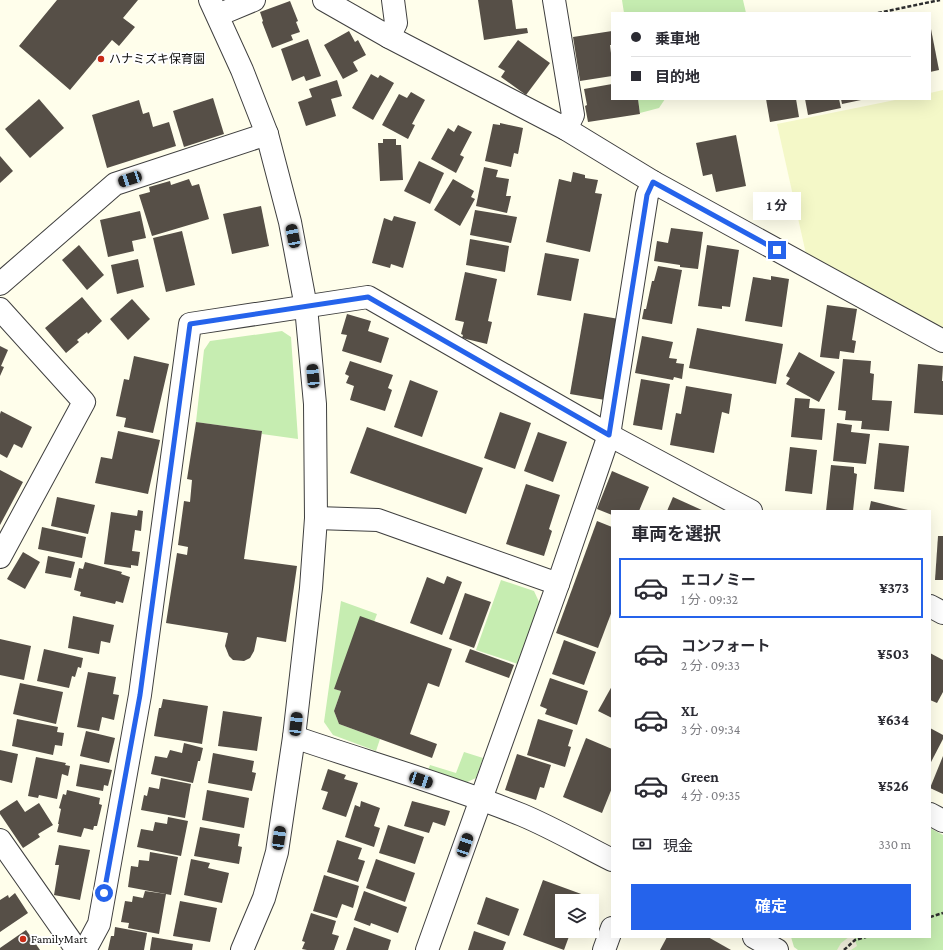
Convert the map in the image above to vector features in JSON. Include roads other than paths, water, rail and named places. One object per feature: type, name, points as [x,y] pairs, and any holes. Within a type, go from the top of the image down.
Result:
[{"type":"street","points":[[242,950],[264,898],[277,852],[294,737],[311,588],[316,518],[315,404],[306,307],[290,222],[267,134],[242,70],[214,8],[254,0]]},
{"type":"street","points":[[324,0],[566,129],[653,182],[943,341]]},
{"type":"street","points":[[389,36],[396,23],[393,0]]},
{"type":"street","points":[[554,0],[573,115],[566,129]]},
{"type":"street","points":[[0,284],[115,184],[267,134]]},
{"type":"street","points":[[428,950],[558,584],[609,435],[647,195],[653,182]]},
{"type":"street","points":[[85,950],[99,924],[140,695],[190,324],[368,297],[609,435],[748,510]]},
{"type":"street","points":[[0,309],[84,402],[0,557]]},
{"type":"street","points":[[316,518],[378,520],[558,584]]},
{"type":"street","points":[[931,607],[943,613]]},
{"type":"street","points":[[294,737],[481,800],[523,816],[611,859]]},
{"type":"street","points":[[931,815],[943,821]]},
{"type":"street","points":[[0,840],[77,950]]},
{"type":"street","points":[[604,950],[611,931]]},
{"type":"place","name":"ハナミズキ保育園","points":[[101,59]]},
{"type":"place","name":"FamilyMart","points":[[23,939]]}]
